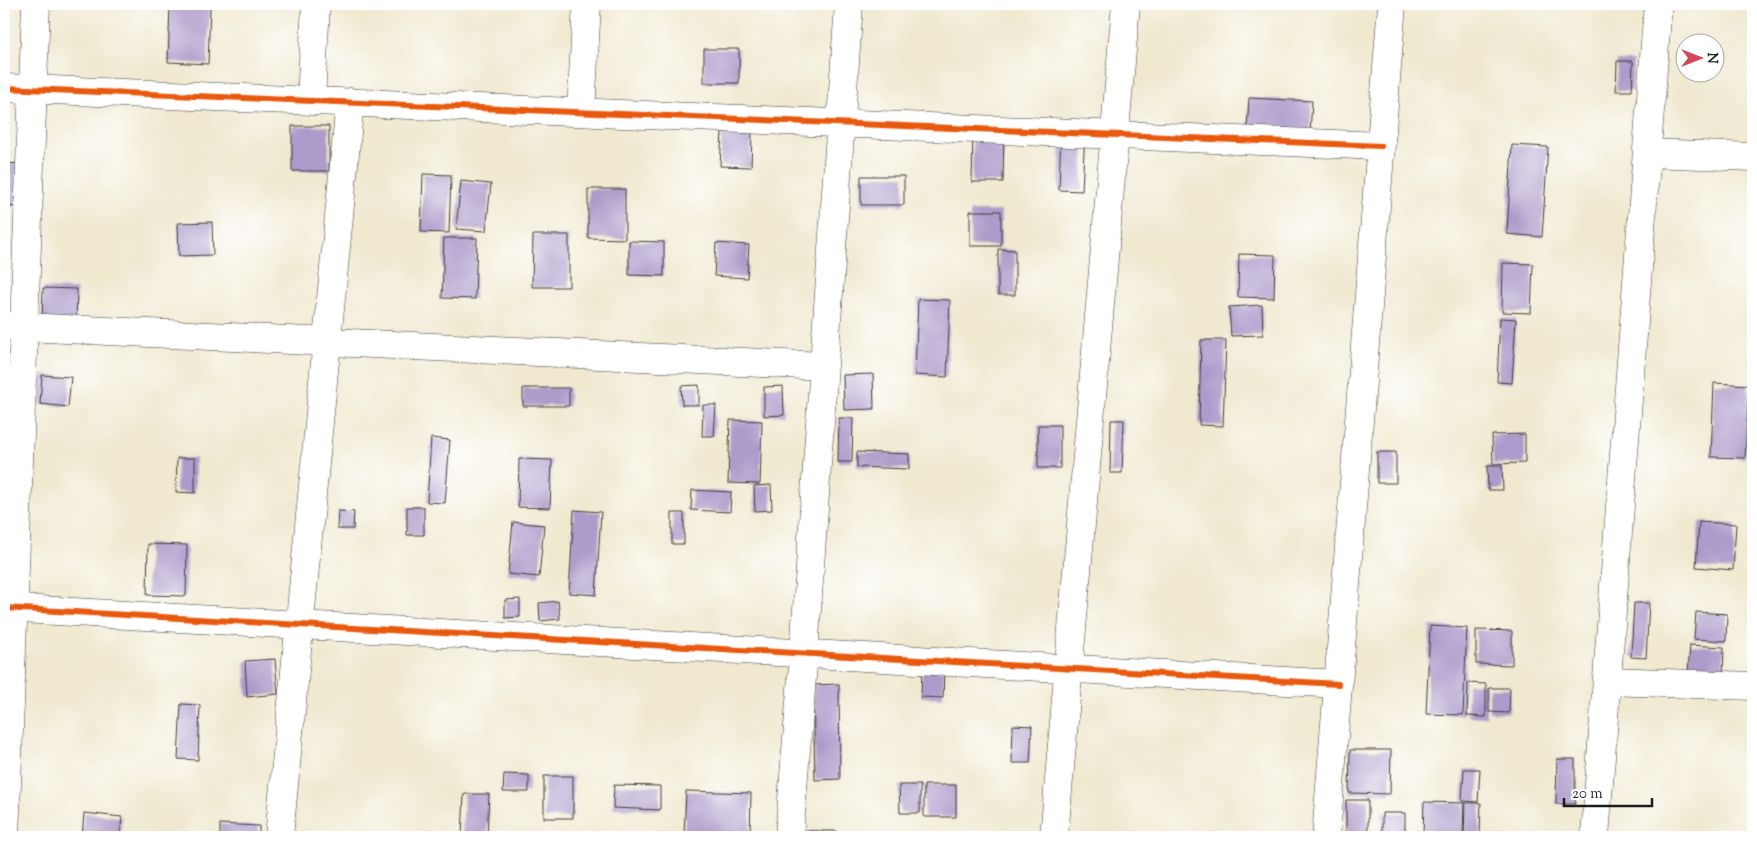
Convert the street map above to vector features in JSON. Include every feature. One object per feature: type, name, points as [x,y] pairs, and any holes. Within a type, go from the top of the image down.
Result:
[{"type":"street","points":[[5,837],[14,326],[32,88],[36,4]]},
{"type":"street","points":[[310,100],[316,4]]},
{"type":"street","points":[[581,112],[587,4]]},
{"type":"street","points":[[789,837],[804,654],[849,4]]},
{"type":"street","points":[[1054,837],[1126,4]]},
{"type":"street","points":[[1326,837],[1392,4]]},
{"type":"street","points":[[1595,837],[1658,4]]},
{"type":"street","points":[[4,88],[1381,146]]},
{"type":"street","points":[[279,837],[350,102]]},
{"type":"street","points":[[1647,153],[1753,157]]},
{"type":"street","points":[[14,326],[824,366]]},
{"type":"street","points":[[9,608],[1338,684]]},
{"type":"street","points":[[1607,681],[1753,686]]},
{"type":"building","points":[[1584,4],[1601,4],[1601,7],[1584,7]]},
{"type":"building","points":[[170,5],[210,7],[208,64],[168,62]]},
{"type":"building","points":[[704,49],[739,49],[739,83],[704,83]]},
{"type":"building","points":[[1617,61],[1633,61],[1632,91],[1616,91]]},
{"type":"building","points":[[1249,98],[1312,101],[1310,134],[1247,131]]},
{"type":"building","points":[[292,126],[329,126],[329,171],[292,171]]},
{"type":"building","points":[[973,131],[1004,131],[1003,182],[972,182]]},
{"type":"building","points":[[1061,131],[1085,132],[1082,191],[1059,190]]},
{"type":"building","points":[[722,132],[752,133],[751,167],[720,166]]},
{"type":"building","points":[[1512,145],[1548,147],[1542,237],[1507,234]]},
{"type":"building","points":[[21,163],[23,206],[4,207],[4,164]]},
{"type":"building","points":[[423,174],[451,175],[449,233],[421,232]]},
{"type":"building","points":[[861,176],[904,176],[904,205],[861,205]]},
{"type":"building","points":[[461,181],[491,184],[486,231],[456,229]]},
{"type":"building","points":[[588,189],[625,189],[625,239],[588,238]]},
{"type":"building","points":[[970,211],[1001,211],[1001,246],[970,246]]},
{"type":"building","points":[[212,222],[213,255],[179,256],[178,223]]},
{"type":"building","points":[[533,235],[569,235],[569,287],[532,287]]},
{"type":"building","points":[[444,238],[477,238],[475,299],[442,298]]},
{"type":"building","points":[[629,241],[664,242],[664,276],[629,275]]},
{"type":"building","points":[[716,243],[749,245],[747,278],[714,276]]},
{"type":"building","points":[[998,249],[1015,250],[1015,295],[998,295]]},
{"type":"building","points":[[1239,254],[1275,255],[1274,298],[1238,297]]},
{"type":"building","points":[[1503,263],[1533,264],[1531,313],[1502,312]]},
{"type":"building","points":[[43,288],[77,289],[76,323],[42,322]]},
{"type":"building","points":[[918,299],[950,300],[947,377],[915,375]]},
{"type":"building","points":[[1262,305],[1263,335],[1231,336],[1229,307]]},
{"type":"building","points":[[1500,318],[1516,319],[1512,383],[1497,382]]},
{"type":"building","points":[[1201,340],[1226,340],[1223,426],[1199,425]]},
{"type":"building","points":[[873,374],[874,409],[844,410],[843,375]]},
{"type":"building","points":[[42,375],[71,377],[68,407],[40,404]]},
{"type":"building","points":[[1714,383],[1749,385],[1745,458],[1711,457]]},
{"type":"building","points":[[699,385],[699,405],[682,405],[681,386]]},
{"type":"building","points":[[783,386],[784,415],[764,416],[764,387]]},
{"type":"building","points":[[523,388],[569,388],[569,406],[523,406]]},
{"type":"building","points":[[703,405],[716,405],[714,436],[702,436]]},
{"type":"building","points":[[839,418],[853,418],[852,462],[838,462]]},
{"type":"building","points":[[730,420],[762,421],[760,484],[728,483]]},
{"type":"building","points":[[1111,420],[1124,420],[1122,473],[1110,473]]},
{"type":"building","points":[[1038,425],[1060,425],[1060,468],[1038,468]]},
{"type":"building","points":[[1525,434],[1525,463],[1493,464],[1492,435]]},
{"type":"building","points":[[431,438],[450,440],[445,503],[427,502]]},
{"type":"building","points":[[857,452],[909,454],[909,469],[857,467]]},
{"type":"building","points":[[1377,452],[1396,452],[1396,483],[1377,483]]},
{"type":"building","points":[[177,458],[195,458],[195,493],[176,492]]},
{"type":"building","points":[[519,459],[552,460],[550,508],[518,507]]},
{"type":"building","points":[[1487,466],[1502,466],[1503,490],[1488,490]]},
{"type":"building","points":[[771,485],[772,510],[755,511],[754,486]]},
{"type":"building","points":[[692,490],[731,492],[730,512],[691,510]]},
{"type":"building","points":[[407,507],[424,507],[424,535],[407,535]]},
{"type":"building","points":[[574,510],[601,512],[596,595],[569,593]]},
{"type":"building","points":[[338,511],[354,512],[353,529],[337,529]]},
{"type":"building","points":[[672,513],[684,513],[684,544],[672,544]]},
{"type":"building","points":[[513,522],[544,525],[539,577],[508,574]]},
{"type":"building","points":[[1699,522],[1736,524],[1733,570],[1696,567]]},
{"type":"building","points":[[148,544],[187,545],[186,596],[147,595]]},
{"type":"building","points":[[520,599],[520,617],[505,618],[505,600]]},
{"type":"building","points":[[558,601],[560,619],[540,621],[539,603]]},
{"type":"building","points":[[1634,603],[1649,603],[1646,658],[1631,657]]},
{"type":"building","points":[[1696,612],[1727,614],[1726,641],[1694,639]]},
{"type":"building","points":[[1430,626],[1467,628],[1463,715],[1426,714]]},
{"type":"building","points":[[1476,630],[1512,631],[1512,665],[1476,664]]},
{"type":"building","points":[[1690,645],[1724,647],[1723,676],[1688,674]]},
{"type":"building","points":[[275,659],[278,694],[247,697],[245,661]]},
{"type":"building","points":[[922,669],[944,670],[943,698],[921,697]]},
{"type":"building","points":[[1468,683],[1486,684],[1486,717],[1467,716]]},
{"type":"building","points":[[839,684],[840,779],[815,780],[813,685]]},
{"type":"building","points":[[1489,688],[1510,688],[1509,713],[1489,712]]},
{"type":"building","points":[[181,704],[200,705],[198,760],[178,759]]},
{"type":"building","points":[[1013,725],[1032,726],[1030,763],[1012,763]]},
{"type":"building","points":[[1350,750],[1391,750],[1390,794],[1349,793]]},
{"type":"building","points":[[1557,759],[1575,759],[1575,804],[1556,804]]},
{"type":"building","points":[[1464,769],[1480,769],[1478,802],[1462,801]]},
{"type":"building","points":[[504,774],[529,775],[529,792],[503,792]]},
{"type":"building","points":[[544,776],[573,776],[573,818],[544,818]]},
{"type":"building","points":[[614,785],[660,786],[660,810],[613,808]]},
{"type":"building","points":[[899,785],[920,785],[920,813],[900,813]]},
{"type":"building","points":[[924,785],[956,785],[956,817],[924,817]]},
{"type":"building","points":[[686,791],[751,793],[750,837],[684,835]]},
{"type":"building","points":[[464,794],[489,794],[487,837],[462,837]]},
{"type":"building","points":[[1346,800],[1368,800],[1368,837],[1346,837]]},
{"type":"building","points":[[1424,802],[1464,803],[1463,836],[1423,834]]},
{"type":"building","points":[[1465,803],[1481,803],[1480,837],[1464,837]]},
{"type":"building","points":[[84,813],[122,817],[120,837],[82,837]]},
{"type":"building","points":[[1382,813],[1405,813],[1405,836],[1382,836]]},
{"type":"building","points":[[220,824],[259,826],[259,837],[220,837]]},
{"type":"building","points":[[803,831],[837,831],[837,837],[803,837]]},
{"type":"cycle path","points":[[4,88],[1381,146]]},
{"type":"cycle path","points":[[4,608],[1338,684]]}]
